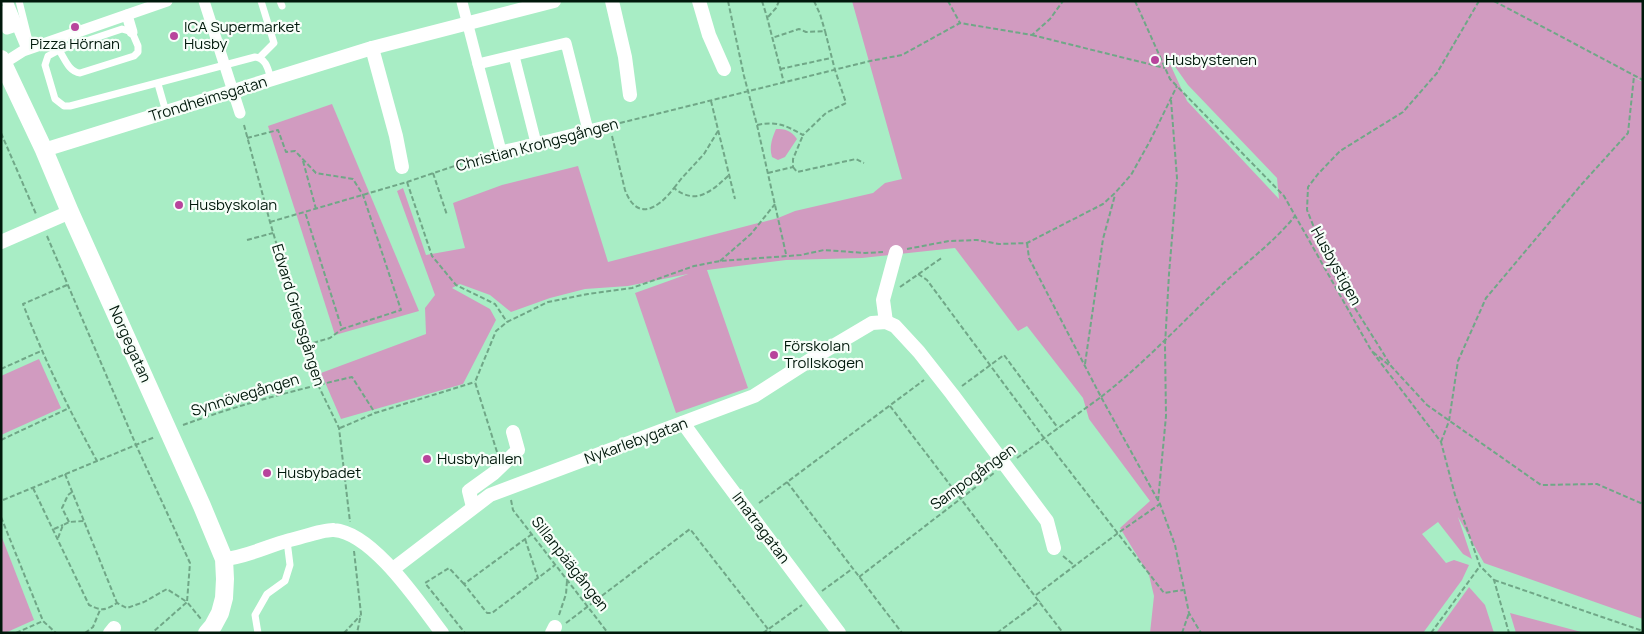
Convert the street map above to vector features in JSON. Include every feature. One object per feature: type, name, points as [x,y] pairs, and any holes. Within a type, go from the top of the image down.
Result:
[{"type":"street","points":[[7,1],[25,49]]},
{"type":"street","points":[[1,65],[25,49],[127,15],[143,5],[167,1]]},
{"type":"street","points":[[204,1],[240,112]]},
{"type":"street","name":"Trondheimsgatan","points":[[44,150],[372,48],[554,1]]},
{"type":"street","points":[[612,1],[625,57],[630,94]]},
{"type":"street","points":[[699,1],[709,35],[724,69]]},
{"type":"street","points":[[462,2],[501,152]]},
{"type":"street","points":[[1,11],[7,29],[13,27]]},
{"type":"street","points":[[127,15],[132,32]]},
{"type":"street","points":[[478,64],[566,43],[588,130]]},
{"type":"street","points":[[372,48],[396,136],[402,167]]},
{"type":"street","points":[[514,56],[536,143]]},
{"type":"street","name":"Norgegatan","points":[[1,59],[44,150],[224,559],[224,598],[220,613],[207,633]]},
{"type":"street","name":"Christian Krohgsgången","points":[[501,152],[609,125]]},
{"type":"street","points":[[1,242],[70,212]]},
{"type":"street","points":[[896,252],[883,300],[886,322],[894,326],[936,372],[1047,521],[1054,548]]},
{"type":"street","name":"Nykarlebygatan","points":[[393,569],[490,495],[754,396],[872,323],[886,322]]},
{"type":"street","name":"Imatragatan","points":[[683,423],[839,633]]},
{"type":"street","points":[[473,507],[469,491],[494,473],[518,450],[513,432]]},
{"type":"street","points":[[224,559],[242,556],[287,541],[333,530],[347,533],[363,542],[393,569],[442,633]]},
{"type":"lane","points":[[19,1],[25,49]]},
{"type":"lane","points":[[260,57],[274,43],[261,1]]},
{"type":"lane","points":[[60,50],[71,70],[80,73],[134,56],[138,52],[138,46],[132,32],[122,29],[60,50],[48,56],[46,65],[55,99],[64,106],[158,84],[255,56],[260,57],[265,62],[271,79]]},
{"type":"lane","points":[[158,84],[166,112]]},
{"type":"lane","points":[[258,633],[254,615],[267,594],[285,581],[290,565],[287,541]]},
{"type":"path","points":[[762,1],[784,83]]},
{"type":"path","points":[[767,17],[776,8],[779,1]]},
{"type":"path","points":[[814,1],[820,14],[834,70],[846,103],[826,113],[803,135],[793,159],[793,167],[797,172],[856,159],[864,163]]},
{"type":"path","points":[[948,1],[960,23],[1032,35],[1165,68]]},
{"type":"path","points":[[1032,35],[1050,19],[1063,1]]},
{"type":"path","name":"Husbystigen","points":[[1135,1],[1170,79],[1284,196],[1371,350],[1441,442],[1455,495],[1480,566]]},
{"type":"path","points":[[1391,366],[1331,270],[1307,210],[1308,187],[1340,151],[1403,112],[1436,73],[1479,1]]},
{"type":"path","points":[[1494,1],[1643,80]]},
{"type":"path","points":[[729,2],[744,76],[786,255]]},
{"type":"path","name":"Christian Krohgsgången","points":[[609,125],[902,55],[960,23]]},
{"type":"path","points":[[772,38],[799,28],[806,32],[825,31]]},
{"type":"path","points":[[780,69],[831,58]]},
{"type":"path","points":[[1441,442],[1450,421],[1458,361],[1486,298],[1581,185],[1628,133],[1634,76]]},
{"type":"path","points":[[490,428],[475,382],[496,331],[507,322],[548,302],[632,288],[694,266],[720,261],[801,255],[824,250],[865,253],[896,252],[949,241],[977,240],[999,244],[1027,243],[1103,204],[1115,193],[1131,175],[1150,141],[1176,86]]},
{"type":"path","points":[[1158,501],[1166,416],[1165,340],[1177,178],[1171,98]]},
{"type":"path","points":[[711,101],[735,200]]},
{"type":"path","name":"Edvard Griegsgången","points":[[240,112],[273,233],[318,385],[339,428],[361,614],[357,633]]},
{"type":"path","points":[[757,125],[772,122],[790,127],[803,135]]},
{"type":"path","points":[[609,125],[628,198],[635,207],[645,210],[659,205],[704,154],[718,131]]},
{"type":"path","points":[[247,138],[278,130],[286,152],[295,151],[316,173],[353,179],[363,195],[401,310],[342,329],[330,338],[306,345]]},
{"type":"path","points":[[1,133],[35,211]]},
{"type":"path","name":"Christian Krohgsgången","points":[[270,222],[501,152]]},
{"type":"path","points":[[303,160],[316,209]]},
{"type":"path","points":[[768,173],[793,167]]},
{"type":"path","points":[[433,173],[447,215]]},
{"type":"path","points":[[674,188],[681,194],[691,197],[705,194],[716,187],[729,174]]},
{"type":"path","points":[[407,182],[432,256],[456,285],[495,304],[507,322]]},
{"type":"path","points":[[1085,364],[1103,239],[1115,193]]},
{"type":"path","points":[[720,261],[750,234],[775,204]]},
{"type":"path","points":[[305,212],[342,329]]},
{"type":"path","name":"Sampogången","points":[[860,577],[1005,465],[1101,397],[1276,237],[1295,216]]},
{"type":"path","points":[[248,240],[273,233]]},
{"type":"path","points":[[46,234],[136,445],[190,564],[187,602],[152,633]]},
{"type":"path","points":[[1027,243],[1029,258],[1101,397],[1160,504],[1175,545],[1189,613],[1201,633]]},
{"type":"path","points":[[899,288],[943,257]]},
{"type":"path","points":[[918,274],[927,280],[1044,438],[1164,593],[1183,590]]},
{"type":"path","points":[[67,285],[23,304],[41,351],[68,409],[97,461]]},
{"type":"path","points":[[1371,350],[1391,366],[1427,405],[1541,485],[1597,484],[1643,504]]},
{"type":"path","points":[[1,369],[41,351]]},
{"type":"path","points":[[952,394],[1004,355],[1058,428]]},
{"type":"path","points":[[748,512],[936,372]]},
{"type":"path","name":"Synnövegången","points":[[179,427],[215,414],[352,377],[375,413]]},
{"type":"path","points":[[339,428],[375,413],[475,382]]},
{"type":"path","points":[[890,406],[1036,595],[1063,633]]},
{"type":"path","points":[[1,440],[68,409]]},
{"type":"path","points":[[1,496],[2,501],[159,435]]},
{"type":"path","points":[[65,474],[117,603],[127,608],[168,590],[187,602],[197,614]]},
{"type":"path","points":[[787,482],[902,633]]},
{"type":"path","points":[[33,488],[88,605],[105,610],[117,603]]},
{"type":"path","points":[[69,522],[62,508],[68,495],[72,492]]},
{"type":"path","points":[[1036,595],[1160,504]]},
{"type":"path","name":"Sillanpäägången","points":[[514,510],[608,633]]},
{"type":"path","points":[[1,517],[43,621],[56,633]]},
{"type":"path","points":[[53,530],[69,522],[84,521]]},
{"type":"path","points":[[58,540],[63,525]]},
{"type":"path","points":[[553,630],[588,607],[690,529],[771,633]]},
{"type":"path","points":[[464,584],[532,534]]},
{"type":"path","points":[[525,539],[538,578]]},
{"type":"path","points":[[464,633],[425,583],[449,568],[487,613],[492,613],[555,564]]},
{"type":"path","points":[[1431,633],[1480,566],[1494,580],[1643,632]]},
{"type":"path","points":[[560,612],[566,594],[567,580]]},
{"type":"path","points":[[1494,580],[1509,633]]},
{"type":"path","points":[[997,633],[1040,601]]},
{"type":"path","points":[[85,633],[93,628],[100,610]]},
{"type":"path","points":[[1182,633],[1189,613]]},
{"type":"path","points":[[344,633],[361,614]]},
{"type":"path","points":[[16,633],[43,621]]},
{"type":"shaded area","points":[[852,1],[1643,1],[1643,81],[1633,77],[1643,82],[1643,619],[1484,563],[1458,517],[1472,559],[1463,554],[1438,522],[1422,534],[1446,563],[1454,560],[1469,565],[1462,580],[1423,633],[1150,633],[1154,596],[1149,575],[1120,528],[1150,501],[1089,419],[1083,398],[1027,326],[1018,331],[955,248],[862,258],[786,260],[707,270],[748,388],[676,413],[635,293],[688,274],[628,286],[585,289],[550,298],[511,312],[490,295],[460,284],[452,288],[490,309],[496,320],[463,384],[341,419],[321,373],[426,334],[425,308],[435,295],[397,191],[403,188],[426,255],[465,248],[453,203],[502,185],[578,166],[608,262],[778,218],[795,211],[873,193],[885,183],[902,179]],"holes":[[[1164,51],[1188,85],[1277,178],[1279,199],[1187,101]]]},
{"type":"shaded area","points":[[332,104],[419,311],[335,335],[268,126]]},
{"type":"shaded area","points":[[776,129],[788,131],[797,139],[785,157],[778,160],[772,157],[771,149]]},
{"type":"shaded area","points":[[39,359],[61,408],[1,435],[1,376]]},
{"type":"shaded area","points":[[1,535],[34,620],[5,633],[1,633]]},
{"type":"shaded area","points":[[1469,587],[1485,605],[1494,633],[1436,633]]},
{"type":"shaded area","points":[[1510,613],[1585,633],[1516,633]]},
{"type":"place","name":"Pizza Hörnan","points":[[75,27]]},
{"type":"place","name":"ICA Supermarket Husby","points":[[174,36]]},
{"type":"place","name":"Husbystenen","points":[[1155,60]]},
{"type":"place","name":"Husbyskolan","points":[[179,205]]},
{"type":"place","name":"Förskolan Trollskogen","points":[[774,355]]},
{"type":"place","name":"Husbyhallen","points":[[427,459]]},
{"type":"place","name":"Husbybadet","points":[[267,473]]}]
